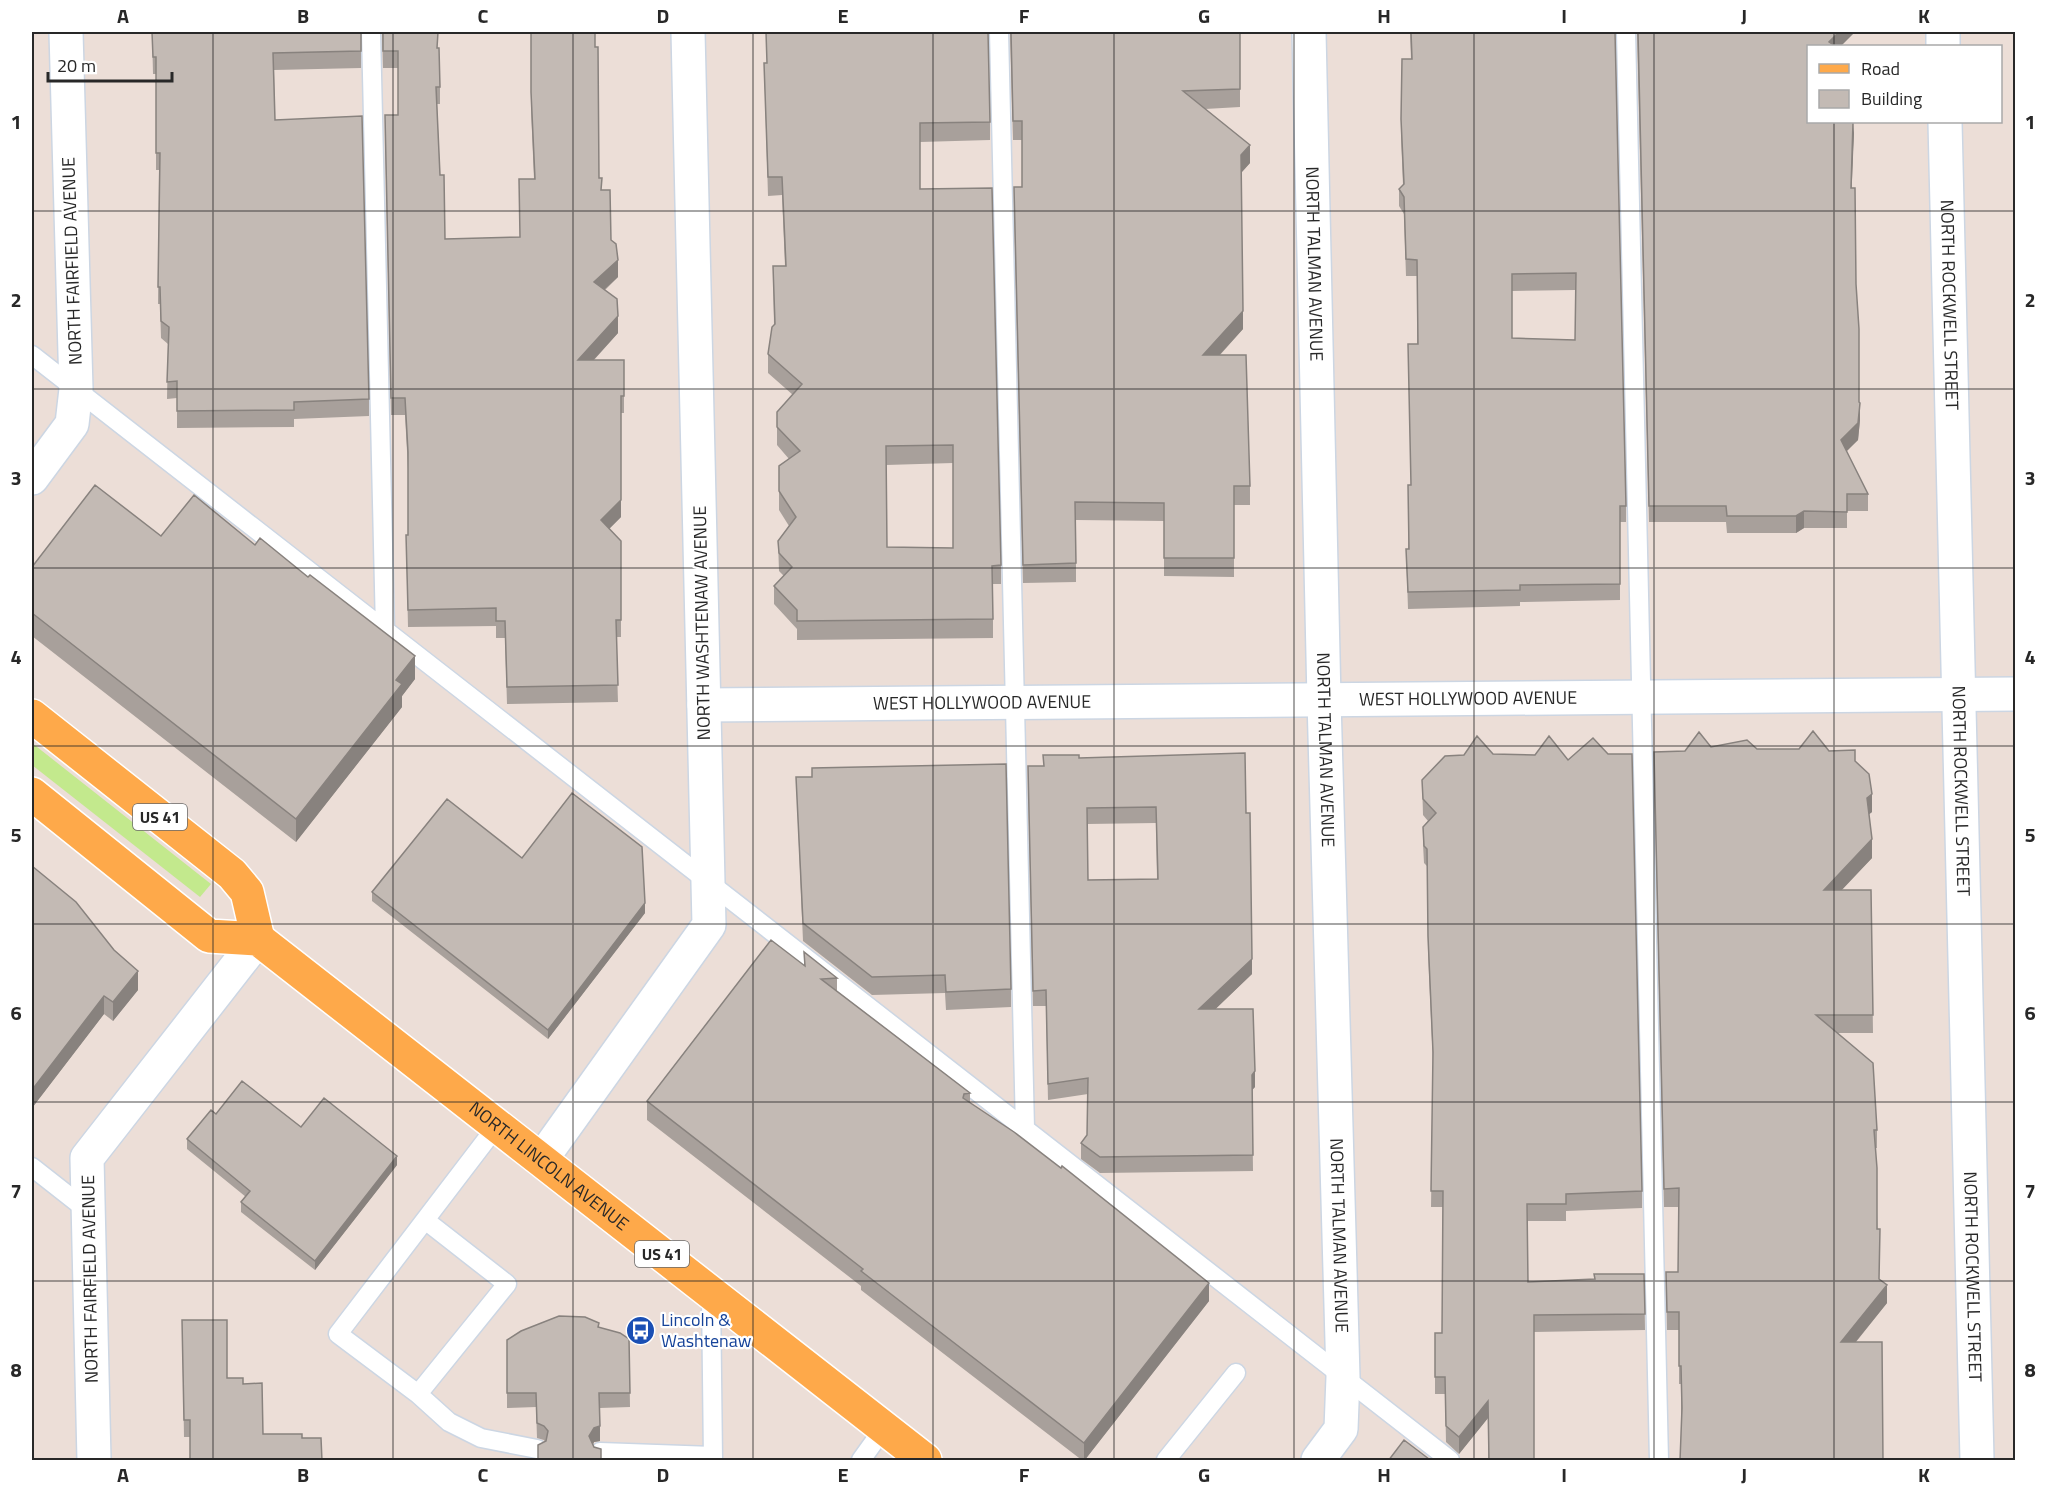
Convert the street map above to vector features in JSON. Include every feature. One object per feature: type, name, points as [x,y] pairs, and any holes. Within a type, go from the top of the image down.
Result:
[{"type":"main road","name":"US 41","points":[[32,716],[232,874],[247,892],[258,939]]},
{"type":"main road","points":[[32,794],[209,936],[258,939]]},
{"type":"main road","name":"NORTH LINCOLN AVENUE","points":[[258,939],[925,1461]]},
{"type":"street","name":"NORTH FAIRFIELD AVENUE","points":[[32,477],[72,424],[76,389],[66,32]]},
{"type":"street","name":"NORTH WASHTENAW AVENUE","points":[[542,1160],[709,925],[688,32]]},
{"type":"street","name":"NORTH TALMAN AVENUE","points":[[1309,32],[1324,700],[1343,1377],[1341,1429],[1318,1461]]},
{"type":"street","name":"NORTH ROCKWELL STREET","points":[[1945,123],[1977,1461]]},
{"type":"street","name":"WEST HOLLYWOOD AVENUE","points":[[704,705],[2016,694]]},
{"type":"street","name":"NORTH FAIRFIELD AVENUE","points":[[94,1461],[87,1158],[258,939]]},
{"type":"lane","points":[[372,32],[385,630]]},
{"type":"lane","points":[[999,32],[1025,1129]]},
{"type":"lane","points":[[1626,32],[1659,1461]]},
{"type":"lane","points":[[32,355],[1450,1461]]},
{"type":"lane","points":[[496,1126],[338,1334],[418,1394],[449,1422],[481,1438],[537,1449]]},
{"type":"lane","points":[[32,1167],[88,1211]]},
{"type":"lane","points":[[418,1394],[507,1284],[425,1220]]},
{"type":"lane","points":[[600,1452],[713,1458],[711,1292]]},
{"type":"lane","points":[[1166,1461],[1236,1373]]},
{"type":"lane","points":[[861,1461],[884,1428]]},
{"type":"green space","points":[[32,743],[211,884],[200,897],[32,765]]},
{"type":"building","points":[[152,32],[361,32],[361,51],[273,53],[275,120],[362,116],[369,399],[294,402],[294,410],[177,411],[177,381],[167,382],[169,327],[161,321],[160,287],[158,287],[160,153],[156,153],[156,57],[153,57]]},
{"type":"building","points":[[383,32],[438,32],[440,87],[436,87],[440,175],[444,175],[445,239],[520,237],[519,179],[535,179],[531,32],[595,32],[595,47],[598,47],[599,178],[602,178],[601,190],[610,190],[611,240],[616,244],[618,260],[594,282],[617,299],[618,316],[578,360],[624,360],[624,396],[621,396],[621,500],[601,520],[621,541],[621,620],[616,620],[618,685],[507,687],[505,621],[496,621],[496,608],[408,610],[406,535],[408,535],[408,452],[405,398],[391,398],[385,115],[398,115],[398,51],[383,51]]},
{"type":"building","points":[[766,32],[988,32],[990,122],[920,123],[920,189],[992,188],[1001,565],[992,566],[993,619],[797,621],[797,610],[774,586],[792,567],[779,553],[778,541],[796,517],[779,491],[779,466],[800,451],[777,427],[777,412],[802,384],[768,354],[772,327],[775,324],[773,266],[786,266],[782,177],[768,177],[764,63],[767,63]],"holes":[[[953,445],[953,548],[887,547],[886,446]]]},
{"type":"building","points":[[1011,32],[1240,32],[1240,89],[1183,91],[1250,145],[1241,155],[1243,311],[1203,355],[1246,355],[1250,486],[1234,486],[1234,558],[1164,558],[1164,503],[1075,502],[1076,563],[1023,565],[1014,187],[1022,187],[1022,121],[1013,121]]},
{"type":"building","points":[[1411,32],[1615,32],[1626,506],[1620,506],[1620,584],[1520,585],[1520,590],[1408,592],[1406,549],[1409,549],[1408,485],[1411,485],[1408,344],[1418,344],[1417,260],[1406,259],[1404,197],[1399,189],[1404,184],[1401,119],[1402,59],[1412,59]],"holes":[[[1576,273],[1575,340],[1512,338],[1512,274]]]},
{"type":"building","points":[[1638,32],[1839,32],[1829,42],[1834,45],[1807,45],[1807,123],[1853,123],[1851,188],[1855,188],[1860,403],[1858,423],[1841,440],[1868,494],[1847,494],[1847,512],[1804,511],[1796,516],[1727,516],[1726,506],[1649,506]]},
{"type":"building","points":[[95,485],[161,536],[194,495],[255,545],[260,538],[308,577],[310,575],[415,656],[396,680],[402,684],[296,819],[32,613],[32,567]]},
{"type":"building","points":[[1813,731],[1829,751],[1855,750],[1855,761],[1869,774],[1872,794],[1867,798],[1872,839],[1824,890],[1871,890],[1873,1015],[1816,1015],[1873,1063],[1877,1130],[1874,1130],[1877,1168],[1877,1229],[1880,1229],[1879,1279],[1887,1285],[1841,1342],[1882,1342],[1883,1461],[1680,1461],[1682,1408],[1679,1312],[1667,1312],[1666,1272],[1678,1272],[1679,1188],[1664,1189],[1654,752],[1685,751],[1699,732],[1711,747],[1747,740],[1757,749],[1799,749]]},
{"type":"building","points":[[1477,736],[1493,754],[1535,755],[1549,736],[1568,760],[1593,738],[1608,754],[1632,754],[1642,1191],[1566,1194],[1566,1204],[1527,1204],[1528,1282],[1595,1279],[1594,1274],[1644,1274],[1645,1314],[1534,1315],[1534,1460],[1489,1460],[1488,1401],[1459,1437],[1446,1426],[1445,1377],[1435,1377],[1435,1333],[1442,1333],[1443,1191],[1431,1191],[1433,1052],[1427,849],[1424,846],[1423,827],[1436,813],[1423,799],[1422,780],[1445,756],[1464,755]]},
{"type":"building","points":[[1245,753],[1246,813],[1250,813],[1252,959],[1199,1009],[1253,1009],[1255,1071],[1252,1075],[1253,1155],[1100,1157],[1081,1143],[1087,1135],[1088,1078],[1048,1084],[1046,990],[1033,991],[1028,766],[1044,766],[1043,755],[1079,755],[1079,758]],"holes":[[[1156,807],[1158,879],[1088,880],[1087,808]]]},
{"type":"building","points":[[1006,764],[1011,989],[946,992],[945,975],[872,977],[803,923],[796,777],[812,777],[812,768]]},
{"type":"building","points":[[572,793],[642,847],[645,903],[548,1030],[372,892],[447,799],[522,858]]},
{"type":"building","points":[[32,866],[76,902],[114,950],[138,971],[113,1002],[104,996],[32,1090]]},
{"type":"building","points":[[771,940],[805,966],[804,952],[837,978],[821,979],[970,1093],[964,1094],[963,1098],[1014,1132],[1061,1168],[1062,1166],[1209,1283],[1084,1443],[861,1271],[863,1269],[647,1101]]},
{"type":"building","points":[[242,1081],[301,1127],[324,1098],[397,1156],[315,1261],[241,1202],[250,1191],[187,1139],[211,1110],[216,1114]]},
{"type":"building","points":[[559,1316],[585,1317],[599,1323],[598,1327],[620,1333],[629,1339],[630,1393],[599,1393],[600,1426],[594,1428],[589,1436],[594,1447],[601,1449],[601,1461],[538,1461],[538,1445],[546,1441],[548,1431],[537,1423],[536,1393],[507,1393],[507,1340],[521,1331]]},
{"type":"building","points":[[182,1320],[227,1320],[227,1378],[243,1378],[243,1384],[262,1383],[263,1434],[302,1434],[302,1438],[321,1438],[322,1461],[190,1461],[190,1420],[184,1420]]},
{"type":"building","points":[[1404,1440],[1429,1459],[1429,1461],[1388,1461]]},
{"type":"place","name":"Lincoln & Washtenaw","points":[[640,1330]]}]
